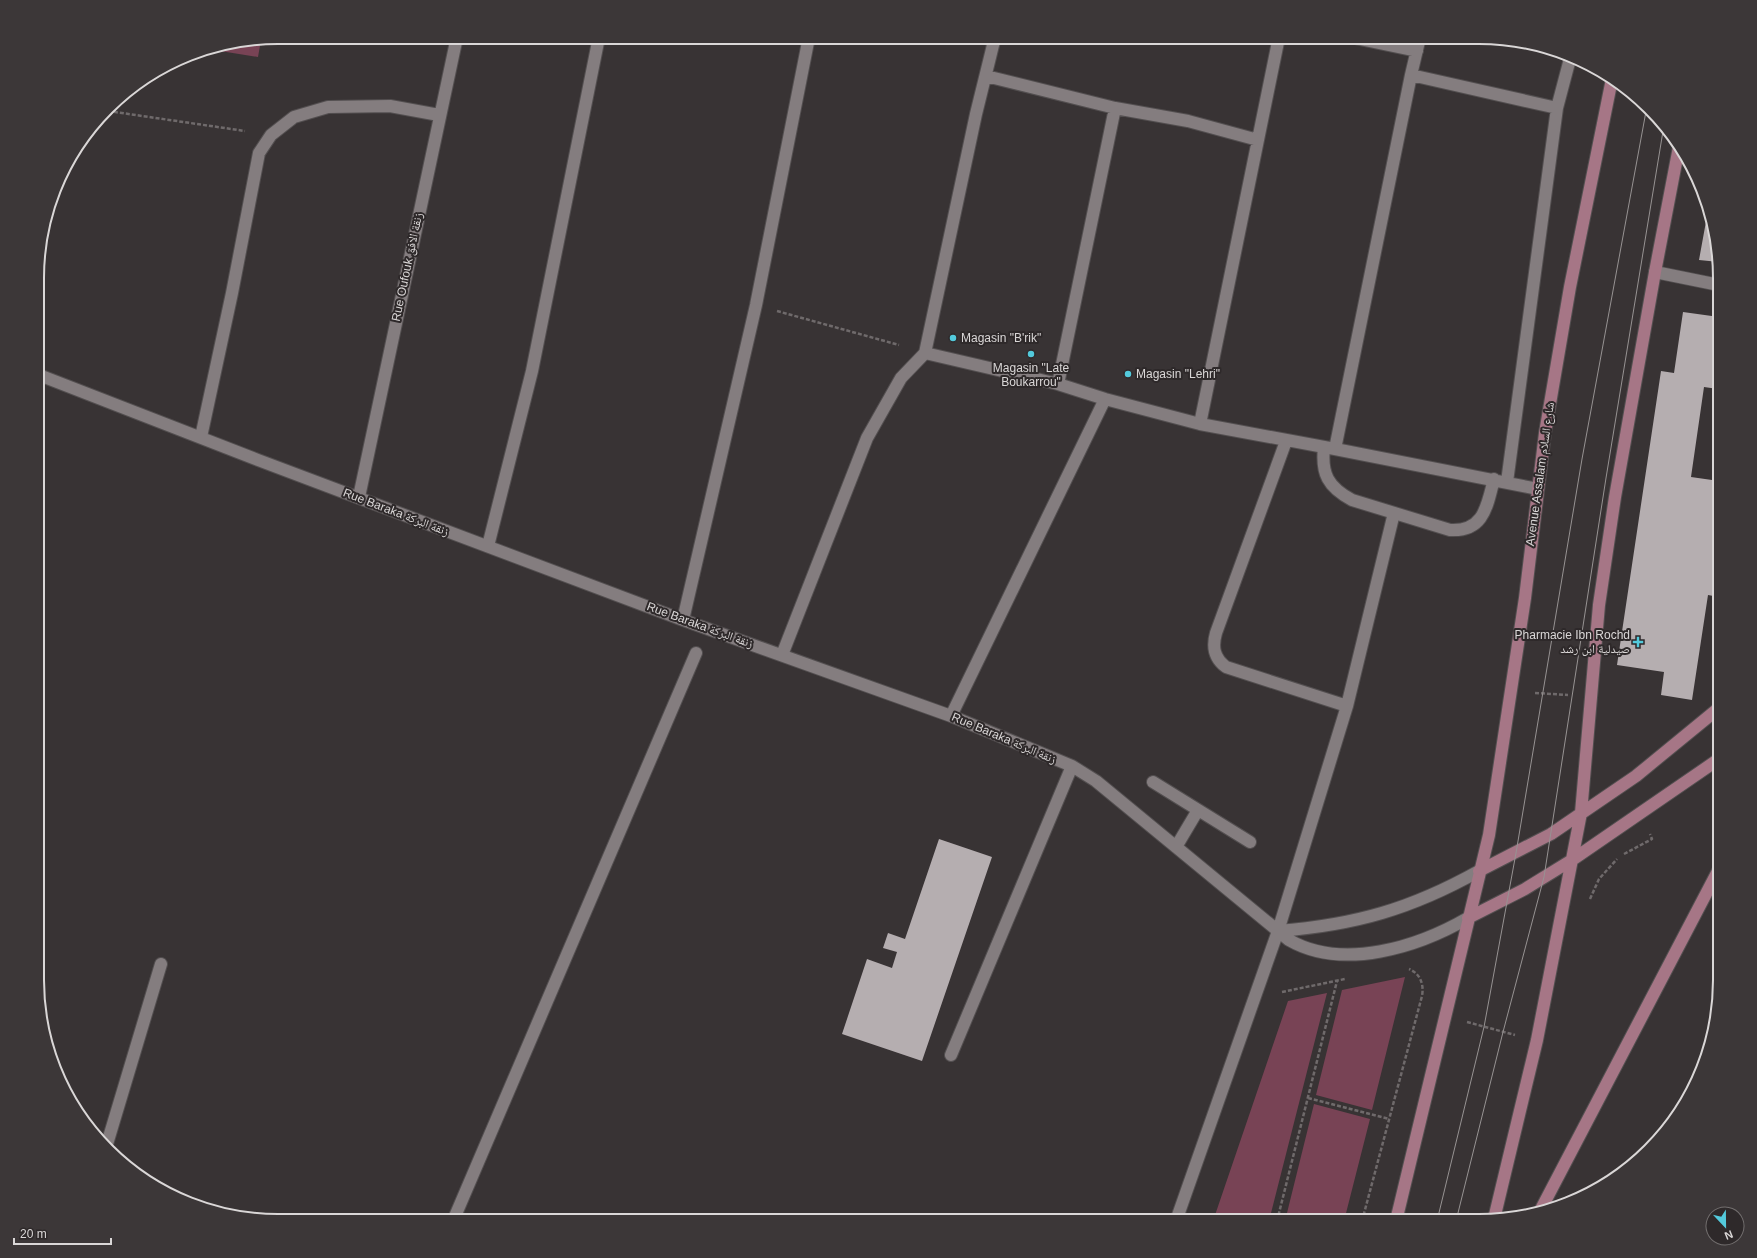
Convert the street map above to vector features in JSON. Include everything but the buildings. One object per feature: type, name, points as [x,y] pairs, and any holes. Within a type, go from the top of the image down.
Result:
[{"type":"main road","name":"Avenue Assalam شارع السلام","points":[[1398,1214],[1446,1017],[1479,871],[1489,835],[1525,598],[1545,433],[1570,287],[1611,84]]},
{"type":"main road","points":[[1495,1213],[1537,1040],[1581,813],[1599,606],[1615,497],[1678,154]]},
{"type":"main road","points":[[1479,871],[1551,834],[1636,776],[1713,714]]},
{"type":"main road","points":[[1468,918],[1525,889],[1572,860],[1713,764]]},
{"type":"main road","points":[[1543,1205],[1713,882]]},
{"type":"street","name":"Rue Oufouk زنقة الافق","points":[[359,497],[439,115],[455,44]]},
{"type":"street","points":[[488,546],[532,371],[598,44]]},
{"type":"street","points":[[683,620],[756,305],[807,44]]},
{"type":"street","points":[[782,655],[867,438],[901,378],[925,353],[976,114],[993,44]]},
{"type":"street","points":[[1200,424],[1278,44]]},
{"type":"street","points":[[1384,44],[1417,51]]},
{"type":"street","points":[[1419,44],[1330,448],[1323,460],[1324,471],[1328,481],[1335,489],[1352,500],[1450,530],[1466,529],[1479,520],[1484,513],[1494,479]]},
{"type":"street","points":[[1507,482],[1557,108],[1569,62]]},
{"type":"street","points":[[1411,75],[1557,108]]},
{"type":"street","points":[[986,76],[1115,108],[1188,121],[1258,140]]},
{"type":"street","points":[[201,437],[232,293],[259,153],[271,135],[294,117],[328,107],[390,106],[439,115]]},
{"type":"street","points":[[1058,384],[1115,108]]},
{"type":"street","points":[[1655,272],[1713,284]]},
{"type":"street","points":[[925,353],[1058,384],[1105,399],[1200,424],[1494,479],[1538,489]]},
{"type":"street","name":"Rue Baraka زنقة البركة","points":[[44,377],[683,620],[951,716],[1072,766],[1096,781],[1289,940],[1302,948],[1317,952],[1356,954],[1394,948],[1432,937],[1468,918]]},
{"type":"street","points":[[951,716],[1105,399]]},
{"type":"street","points":[[1286,441],[1216,633],[1214,648],[1220,662],[1226,667],[1347,706]]},
{"type":"street","points":[[1178,1214],[1278,931],[1347,706],[1394,513]]},
{"type":"street","points":[[456,1214],[696,652]]},
{"type":"street","points":[[951,1055],[1072,766]]},
{"type":"street","points":[[1153,782],[1250,842]]},
{"type":"street","points":[[1176,846],[1198,810]]},
{"type":"street","points":[[1278,931],[1338,924],[1397,909],[1453,886],[1479,871]]},
{"type":"street","points":[[108,1140],[161,964]]},
{"type":"path","points":[[114,112],[271,135]]},
{"type":"path","points":[[756,305],[925,353]]},
{"type":"path","points":[[1364,1214],[1423,989],[1422,981],[1418,975],[1412,970],[1404,968]]},
{"type":"path","points":[[1278,994],[1286,990],[1338,981],[1352,977]]},
{"type":"path","points":[[1279,1214],[1338,981]]},
{"type":"path","points":[[1308,1098],[1389,1119]]},
{"type":"shaded area","points":[[260,45],[258,57],[221,51],[232,48]]},
{"type":"shaded area","points":[[1405,977],[1372,1110],[1316,1095],[1342,990]]},
{"type":"shaded area","points":[[1327,993],[1271,1214],[1215,1214],[1288,1001]]},
{"type":"shaded area","points":[[1314,1104],[1370,1119],[1346,1214],[1287,1214]]},
{"type":"tram line","points":[[1439,1214],[1484,1027],[1516,853],[1582,459],[1645,114]]},
{"type":"tram line","points":[[1458,1214],[1503,1032],[1544,877],[1606,478],[1663,133]]},
{"type":"place","name":"Magasin \"B'rik\"","points":[[953,338]]},
{"type":"place","name":"Magasin \"Late Boukarrou\"","points":[[1031,354]]},
{"type":"place","name":"Magasin \"Lehri\"","points":[[1128,374]]},
{"type":"place","name":"Pharmacie Ibn Rochd صيدلية ابن رشد","points":[[1638,642]]}]
